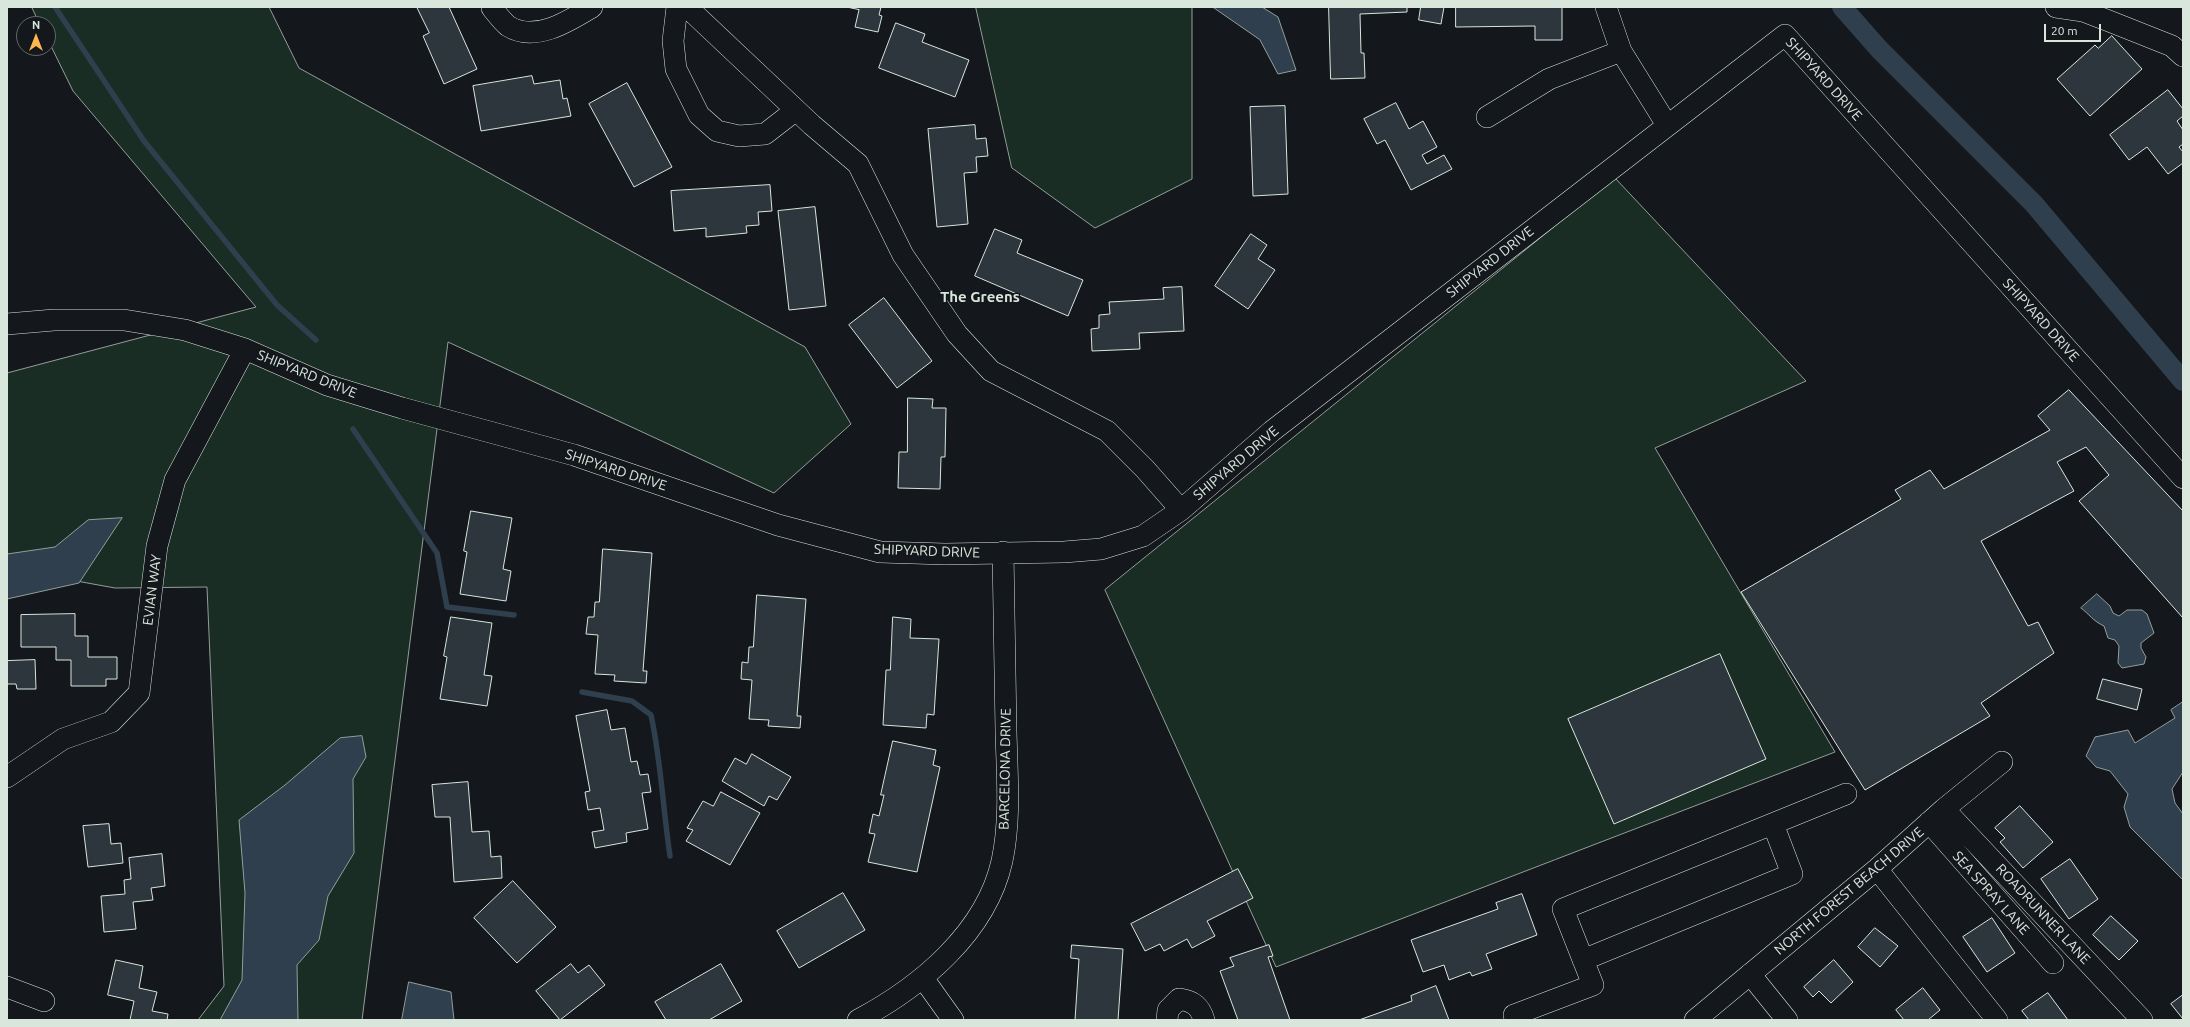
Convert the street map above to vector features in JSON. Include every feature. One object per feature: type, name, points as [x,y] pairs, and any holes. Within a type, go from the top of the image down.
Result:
[{"type":"street","points":[[492,8],[508,26],[527,32],[545,30],[561,24],[592,7]]},
{"type":"street","points":[[677,7],[673,41],[676,69],[699,115],[717,131],[739,136],[765,134],[796,110]]},
{"type":"street","points":[[687,7],[796,110],[858,164],[903,255],[957,334],[991,372],[1107,431],[1145,469],[1180,510]]},
{"type":"street","points":[[1606,7],[1621,51],[1668,125]]},
{"type":"street","points":[[2056,7],[2084,9],[2112,14],[2172,46],[2183,56]]},
{"type":"street","name":"SHIPYARD DRIVE","points":[[7,324],[54,320],[124,320],[185,330],[245,349],[327,385],[402,408],[574,455],[778,524],[873,550],[945,554],[1064,552],[1101,549],[1143,536],[1180,510],[1272,431],[1785,35],[2183,478]]},
{"type":"street","points":[[1487,117],[1549,80],[1621,51]]},
{"type":"street","name":"EVIAN WAY","points":[[7,777],[63,739],[111,722],[139,693],[157,546],[175,480],[245,349]]},
{"type":"street","name":"BARCELONA DRIVE","points":[[858,1020],[923,978],[947,955],[971,927],[990,895],[1002,861],[1007,808],[1003,552]]},
{"type":"street","name":"NORTH FOREST BEACH DRIVE","points":[[1695,1020],[1878,869],[1936,816],[2002,762]]},
{"type":"street","points":[[1517,1020],[1514,1015],[1593,985],[1563,909],[1846,794]]},
{"type":"street","name":"SEA SPRAY LANE","points":[[1936,816],[2053,963]]},
{"type":"street","name":"ROADRUNNER LANE","points":[[1936,816],[2142,1020]]},
{"type":"street","points":[[1583,960],[1792,874],[1773,824]]},
{"type":"street","points":[[1878,869],[1996,1020]]},
{"type":"street","points":[[1750,974],[1787,1020]]},
{"type":"street","points":[[923,978],[953,1020]]},
{"type":"street","points":[[7,987],[44,1001]]},
{"type":"street","points":[[1167,1020],[1168,1010],[1179,999],[1190,1000],[1199,1008],[1204,1020]]},
{"type":"green space","points":[[32,7],[269,7],[299,68],[805,347],[851,424],[774,493],[448,342],[362,1020],[198,1020],[224,986],[207,587],[115,588],[27,572],[7,579],[7,373],[256,307],[73,91],[56,56],[56,16],[36,16]]},
{"type":"green space","points":[[976,7],[1192,7],[1192,179],[1095,228],[1012,168]]},
{"type":"green space","points":[[1615,178],[1806,381],[1655,448],[1835,752],[1276,967],[1105,590]]},
{"type":"water","points":[[1213,7],[1262,7],[1278,17],[1296,70],[1278,74],[1260,40]]},
{"type":"water","points":[[122,518],[79,583],[7,599],[7,554],[55,547],[88,520]]},
{"type":"water","points":[[2097,594],[2110,606],[2113,613],[2119,616],[2127,610],[2142,610],[2147,614],[2154,633],[2141,643],[2141,648],[2146,657],[2144,664],[2122,668],[2118,663],[2119,646],[2115,640],[2108,638],[2104,626],[2094,620],[2081,608]]},
{"type":"water","points":[[2183,702],[2183,772],[2172,789],[2175,803],[2183,814],[2183,880],[2130,827],[2124,807],[2128,794],[2110,771],[2096,767],[2086,756],[2095,737],[2128,730],[2135,743],[2175,718],[2171,710]]},
{"type":"water","points":[[362,736],[366,757],[353,779],[354,853],[328,896],[319,940],[297,965],[298,1020],[220,1020],[242,980],[245,893],[239,820],[285,785],[340,738]]},
{"type":"water","points":[[409,982],[451,992],[454,1020],[402,1020]]},
{"type":"building","points":[[417,7],[449,7],[477,69],[444,84],[423,36],[429,33]]},
{"type":"building","points":[[847,7],[881,7],[879,15],[882,16],[878,32],[855,27],[859,10]]},
{"type":"building","points":[[1329,7],[1407,7],[1407,12],[1360,14],[1361,53],[1364,53],[1365,78],[1331,79]]},
{"type":"building","points":[[1421,7],[1444,7],[1441,24],[1419,20]]},
{"type":"building","points":[[1456,7],[1562,7],[1562,40],[1535,40],[1535,26],[1456,27]]},
{"type":"building","points":[[896,23],[925,34],[922,42],[969,60],[955,97],[879,68]]},
{"type":"building","points":[[2112,36],[2142,69],[2090,116],[2057,79],[2095,45],[2098,48]]},
{"type":"building","points":[[532,76],[534,84],[560,80],[563,99],[567,98],[571,116],[481,131],[473,86]]},
{"type":"building","points":[[627,83],[672,167],[634,187],[589,104]]},
{"type":"building","points":[[2168,90],[2183,109],[2183,116],[2177,121],[2183,130],[2183,144],[2179,147],[2183,152],[2183,163],[2168,174],[2147,147],[2129,160],[2110,135]]},
{"type":"building","points":[[1396,103],[1409,129],[1423,121],[1437,147],[1422,155],[1427,164],[1444,155],[1452,169],[1411,190],[1385,140],[1377,144],[1364,119]]},
{"type":"building","points":[[1285,106],[1288,194],[1253,196],[1250,107]]},
{"type":"building","points":[[975,125],[976,139],[986,138],[988,156],[976,157],[977,172],[964,173],[968,224],[937,227],[928,129]]},
{"type":"building","points":[[770,185],[772,211],[758,212],[759,225],[746,226],[747,233],[706,237],[706,228],[674,231],[671,191]]},
{"type":"building","points":[[815,207],[826,306],[789,310],[778,211]]},
{"type":"building","points":[[995,229],[1022,240],[1017,253],[1083,280],[1068,316],[975,276]]},
{"type":"building","points":[[1251,234],[1267,245],[1258,259],[1275,270],[1248,309],[1215,286]]},
{"type":"building","points":[[1182,287],[1184,331],[1139,333],[1140,349],[1092,351],[1091,329],[1099,328],[1099,315],[1110,314],[1109,302],[1164,299],[1163,288]]},
{"type":"building","points":[[884,298],[932,361],[897,388],[849,325]]},
{"type":"building","points":[[2069,390],[2183,511],[2183,618],[2079,501],[2109,475],[2086,447],[2057,462],[2074,491],[1981,541],[2028,626],[2038,622],[2054,653],[1981,703],[1990,716],[1865,790],[1741,592],[1901,499],[1895,490],[1930,470],[1944,489],[2050,430],[2038,416]]},
{"type":"building","points":[[908,398],[933,399],[932,408],[946,408],[945,457],[941,457],[940,489],[898,488],[899,452],[907,452]]},
{"type":"building","points":[[471,511],[512,518],[503,569],[511,571],[506,601],[460,594],[467,552],[464,551]]},
{"type":"building","points":[[603,549],[652,553],[643,671],[647,671],[646,683],[614,681],[615,675],[595,674],[598,635],[586,634],[588,617],[594,617],[595,602],[599,602]]},
{"type":"building","points":[[757,595],[806,599],[797,716],[801,716],[800,728],[768,726],[769,720],[749,719],[752,680],[741,679],[742,662],[748,663],[749,647],[753,647]]},
{"type":"building","points":[[75,614],[75,636],[88,636],[88,657],[117,657],[117,679],[106,679],[106,686],[71,686],[71,660],[56,660],[56,647],[21,647],[21,615]]},
{"type":"building","points":[[451,617],[492,623],[484,675],[492,676],[487,706],[440,699],[447,657],[444,656]]},
{"type":"building","points":[[893,617],[911,619],[910,638],[939,639],[934,715],[927,714],[926,728],[883,725],[886,670],[890,670]]},
{"type":"building","points":[[1720,654],[1766,759],[1614,824],[1568,719]]},
{"type":"building","points":[[35,660],[36,689],[17,689],[16,684],[7,684],[7,661]]},
{"type":"building","points":[[2103,679],[2142,689],[2137,710],[2097,699]]},
{"type":"building","points":[[607,710],[611,730],[625,728],[631,762],[637,761],[640,775],[648,774],[651,792],[642,793],[648,829],[626,833],[627,842],[595,848],[592,832],[604,830],[600,808],[588,810],[585,792],[590,791],[576,716]]},
{"type":"building","points":[[893,741],[936,750],[933,765],[940,767],[917,872],[868,862],[875,834],[869,833],[873,814],[879,816],[884,795],[881,795]]},
{"type":"building","points":[[752,754],[791,777],[777,800],[769,796],[764,806],[722,781],[735,758],[746,764]]},
{"type":"building","points":[[468,782],[472,832],[489,831],[491,857],[501,856],[502,878],[454,882],[450,817],[435,817],[432,785]]},
{"type":"building","points":[[721,792],[760,813],[730,865],[686,841],[693,830],[687,828],[703,801],[713,806]]},
{"type":"building","points":[[2020,806],[2053,842],[2023,868],[2000,842],[2005,838],[1995,828]]},
{"type":"building","points":[[109,824],[111,844],[121,843],[123,863],[88,867],[83,826]]},
{"type":"building","points":[[162,854],[165,886],[151,888],[153,900],[133,902],[136,929],[104,932],[101,896],[125,894],[124,880],[131,879],[129,858]]},
{"type":"building","points":[[2070,859],[2098,899],[2069,919],[2041,879]]},
{"type":"building","points":[[1238,869],[1253,898],[1207,921],[1215,936],[1192,948],[1187,939],[1164,951],[1160,944],[1145,951],[1131,924]]},
{"type":"building","points":[[513,881],[556,927],[517,963],[474,918]]},
{"type":"building","points":[[843,893],[865,930],[799,968],[777,931]]},
{"type":"building","points":[[1522,894],[1537,935],[1486,954],[1492,969],[1472,976],[1470,972],[1449,980],[1444,965],[1423,972],[1411,940],[1498,909],[1496,903]]},
{"type":"building","points":[[2111,916],[2138,941],[2119,960],[2093,935]]},
{"type":"building","points":[[1992,918],[2015,953],[1987,972],[1963,937]]},
{"type":"building","points":[[1875,928],[1898,946],[1880,967],[1858,947]]},
{"type":"building","points":[[1072,945],[1123,949],[1118,1020],[1075,1020],[1079,959],[1071,958]]},
{"type":"building","points":[[1269,945],[1273,956],[1268,957],[1290,1020],[1238,1020],[1220,971],[1234,966],[1230,958]]},
{"type":"building","points":[[116,960],[143,966],[139,988],[157,992],[152,1011],[168,1014],[167,1020],[130,1020],[134,1001],[108,995]]},
{"type":"building","points":[[1834,960],[1853,982],[1831,1003],[1819,991],[1813,997],[1804,987]]},
{"type":"building","points":[[571,964],[578,973],[589,965],[605,985],[560,1020],[536,991]]},
{"type":"building","points":[[721,964],[742,1001],[709,1020],[666,1020],[655,1002]]},
{"type":"building","points":[[1436,986],[1449,1020],[1359,1020],[1412,1001],[1411,996]]},
{"type":"building","points":[[1923,988],[1940,1010],[1928,1020],[1904,1020],[1896,1010]]},
{"type":"building","points":[[2048,993],[2068,1020],[2029,1020],[2022,1011]]},
{"type":"building","points":[[2183,995],[2183,1019],[2171,1004]]},
{"type":"waterway","points":[[55,7],[144,141],[277,305],[316,340]]},
{"type":"waterway","points":[[1842,7],[1879,49],[2034,204],[2183,381]]},
{"type":"waterway","points":[[353,429],[437,553],[447,607],[514,615]]},
{"type":"waterway","points":[[582,692],[632,701],[651,715],[657,750],[670,856]]},
{"type":"district","name":"The Greens","points":[[980,297]]}]
